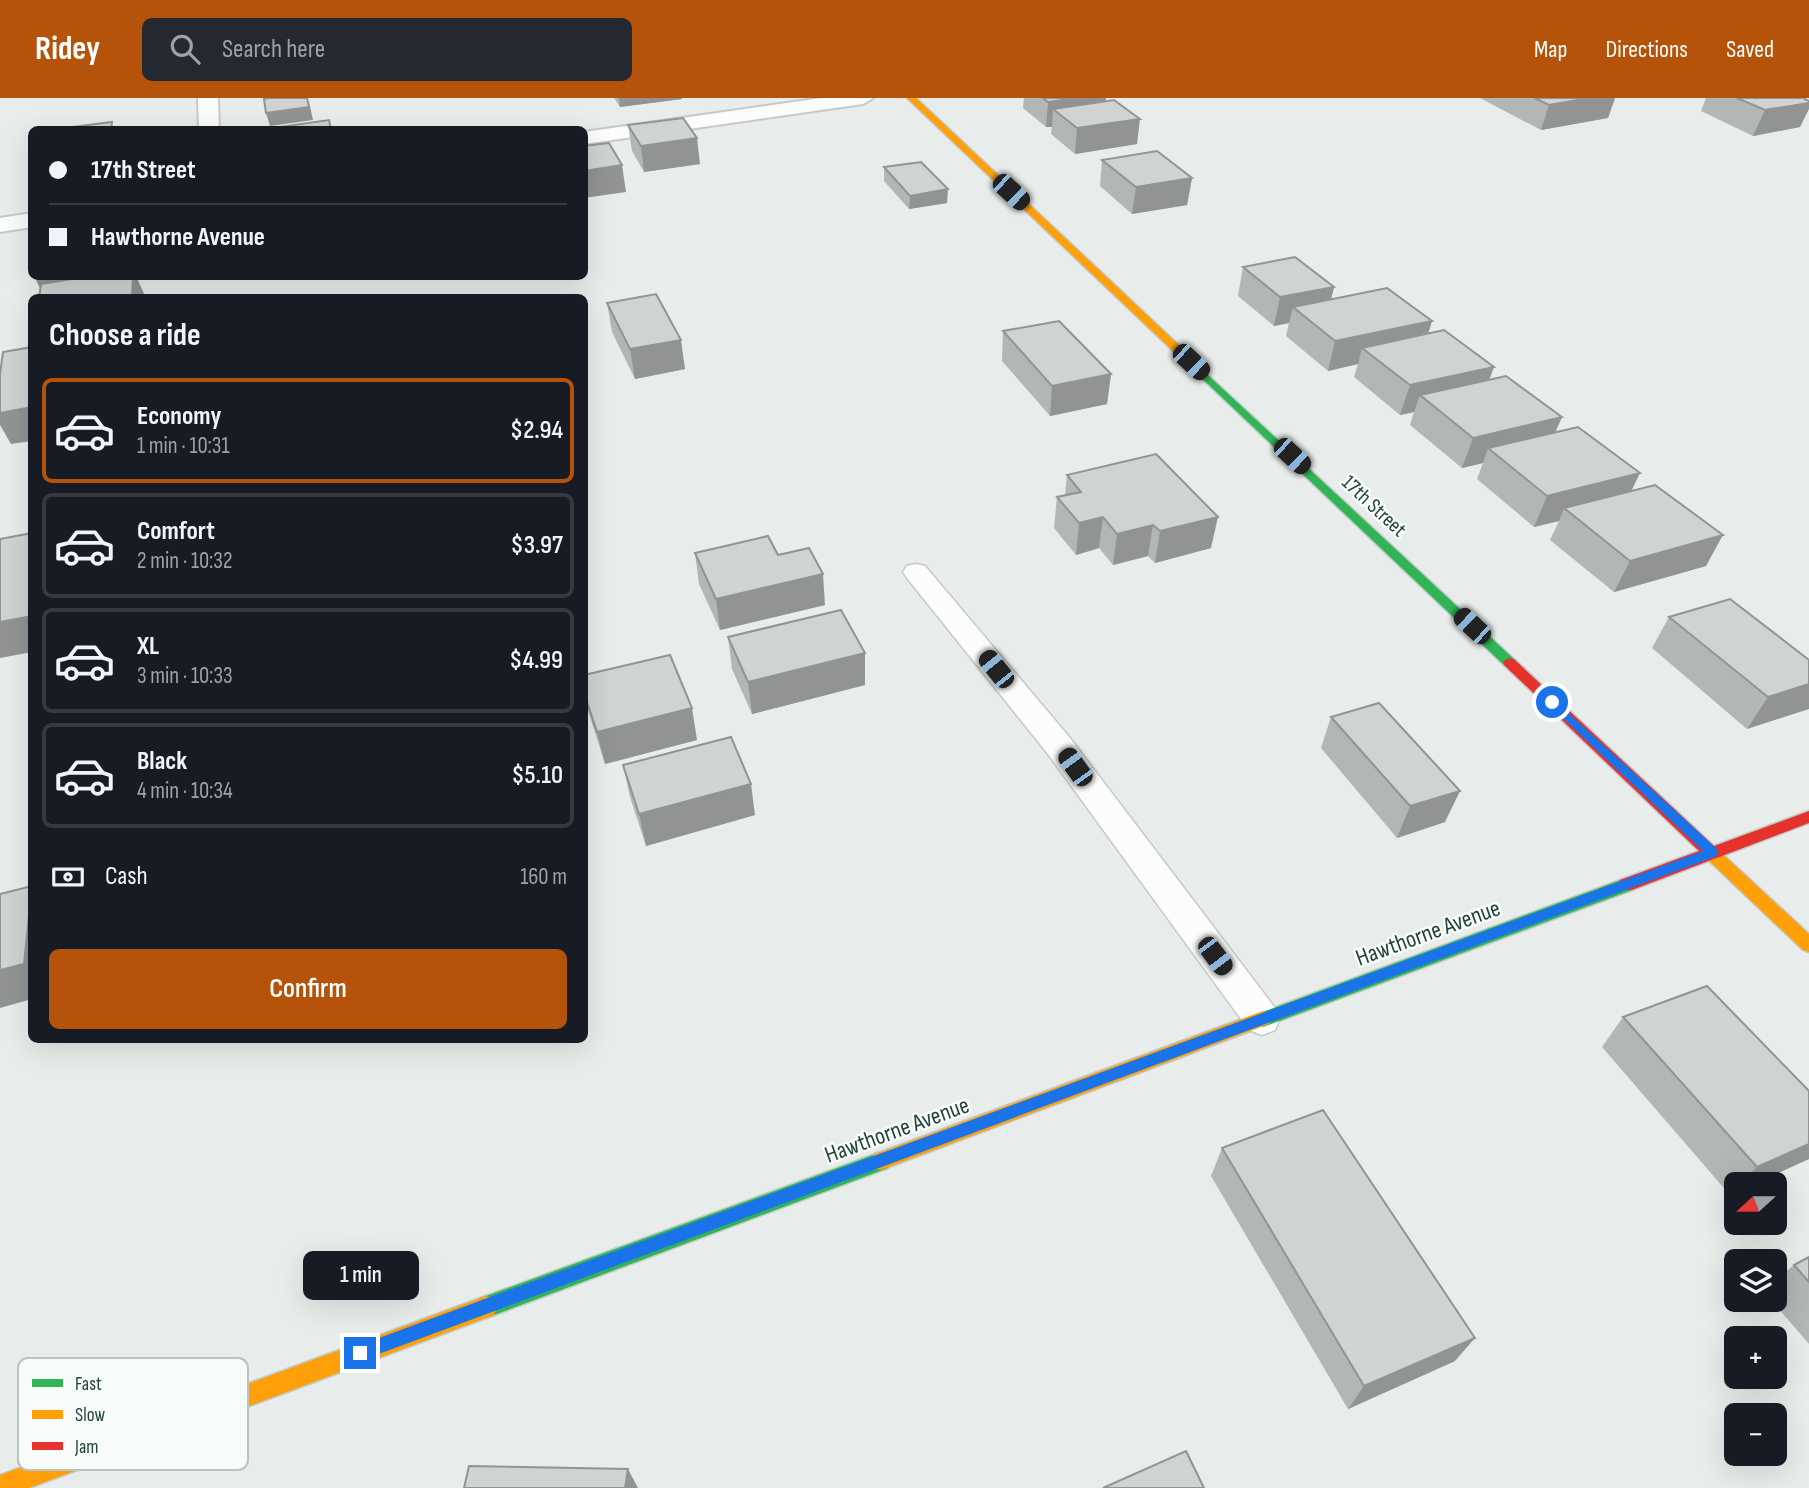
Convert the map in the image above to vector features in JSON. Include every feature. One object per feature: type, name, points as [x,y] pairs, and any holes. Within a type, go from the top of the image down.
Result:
[{"type":"street","points":[[208,98],[209,126]]},
{"type":"street","points":[[588,137],[863,98]]},
{"type":"street","name":"17th Street","points":[[911,98],[1809,944]]},
{"type":"street","points":[[0,225],[28,221]]},
{"type":"street","name":"Hawthorne Avenue","points":[[248,1395],[1809,817]]},
{"type":"street","name":"Hawthorne Avenue","points":[[0,1487],[46,1470]]},
{"type":"lane","points":[[916,572],[1059,746],[1262,1019]]},
{"type":"building","points":[[307,98],[309,107],[266,113],[264,99]]},
{"type":"building","points":[[1043,98],[1076,98],[1048,102]]},
{"type":"building","points":[[1535,98],[1589,98],[1549,105]]},
{"type":"building","points":[[1737,98],[1803,98],[1809,103],[1765,110]]},
{"type":"building","points":[[1114,100],[1140,119],[1077,128],[1053,109]]},
{"type":"building","points":[[683,118],[697,138],[641,146],[628,125]]},
{"type":"building","points":[[329,120],[330,126],[286,126]]},
{"type":"building","points":[[112,122],[112,126],[80,126]]},
{"type":"building","points":[[609,143],[622,165],[588,170],[588,146]]},
{"type":"building","points":[[1157,151],[1192,178],[1136,187],[1102,160]]},
{"type":"building","points":[[921,162],[948,189],[910,196],[884,167]]},
{"type":"building","points":[[1295,257],[1334,287],[1280,297],[1243,267]]},
{"type":"building","points":[[66,280],[133,280],[132,294],[40,294],[41,284]]},
{"type":"building","points":[[1387,288],[1432,321],[1335,341],[1293,307]]},
{"type":"building","points":[[656,294],[681,340],[630,349],[607,303]]},
{"type":"building","points":[[1059,321],[1111,374],[1052,386],[1003,331]]},
{"type":"building","points":[[1444,330],[1494,367],[1410,385],[1362,348]]},
{"type":"building","points":[[28,348],[28,408],[0,413],[3,352]]},
{"type":"building","points":[[1506,376],[1562,417],[1473,438],[1420,395]]},
{"type":"building","points":[[1578,427],[1640,473],[1547,496],[1488,448]]},
{"type":"building","points":[[1156,454],[1218,517],[1160,531],[1153,525],[1117,534],[1103,517],[1079,523],[1057,497],[1081,492],[1067,475]]},
{"type":"building","points":[[1655,485],[1723,535],[1630,561],[1564,508]]},
{"type":"building","points":[[28,534],[28,617],[0,622],[0,539]]},
{"type":"building","points":[[768,536],[778,555],[809,548],[823,574],[716,599],[695,553]]},
{"type":"building","points":[[1730,599],[1809,660],[1809,684],[1768,697],[1669,617]]},
{"type":"building","points":[[841,610],[865,653],[748,682],[728,637]]},
{"type":"building","points":[[670,655],[692,708],[597,732],[588,705],[588,674]]},
{"type":"building","points":[[1379,703],[1460,791],[1410,806],[1331,717]]},
{"type":"building","points":[[731,737],[751,784],[639,814],[623,765]]},
{"type":"building","points":[[28,887],[24,964],[0,970],[0,894]]},
{"type":"building","points":[[1707,986],[1809,1091],[1809,1144],[1757,1167],[1623,1017]]},
{"type":"building","points":[[1323,1110],[1475,1338],[1364,1386],[1222,1148]]},
{"type":"building","points":[[1809,1257],[1809,1282],[1794,1265]]},
{"type":"building","points":[[1186,1451],[1204,1488],[1103,1488]]},
{"type":"building","points":[[469,1466],[628,1469],[625,1488],[464,1488]]},
{"type":"traffic: fast","points":[[1195,366],[1510,663]]},
{"type":"traffic: fast","points":[[1263,1019],[1626,885]]},
{"type":"traffic: fast","points":[[486,1307],[881,1161]]},
{"type":"traffic: slow","points":[[911,98],[1195,366]]},
{"type":"traffic: slow","points":[[1710,852],[1809,945]]},
{"type":"traffic: slow","points":[[881,1161],[1263,1019]]},
{"type":"traffic: slow","points":[[248,1395],[486,1307]]},
{"type":"traffic: slow","points":[[0,1487],[46,1470]]},
{"type":"traffic: jam","points":[[1510,663],[1710,852]]},
{"type":"traffic: jam","points":[[1626,885],[1809,817]]},
{"type":"route","points":[[360,1353],[1712,853],[1552,702]]}]
